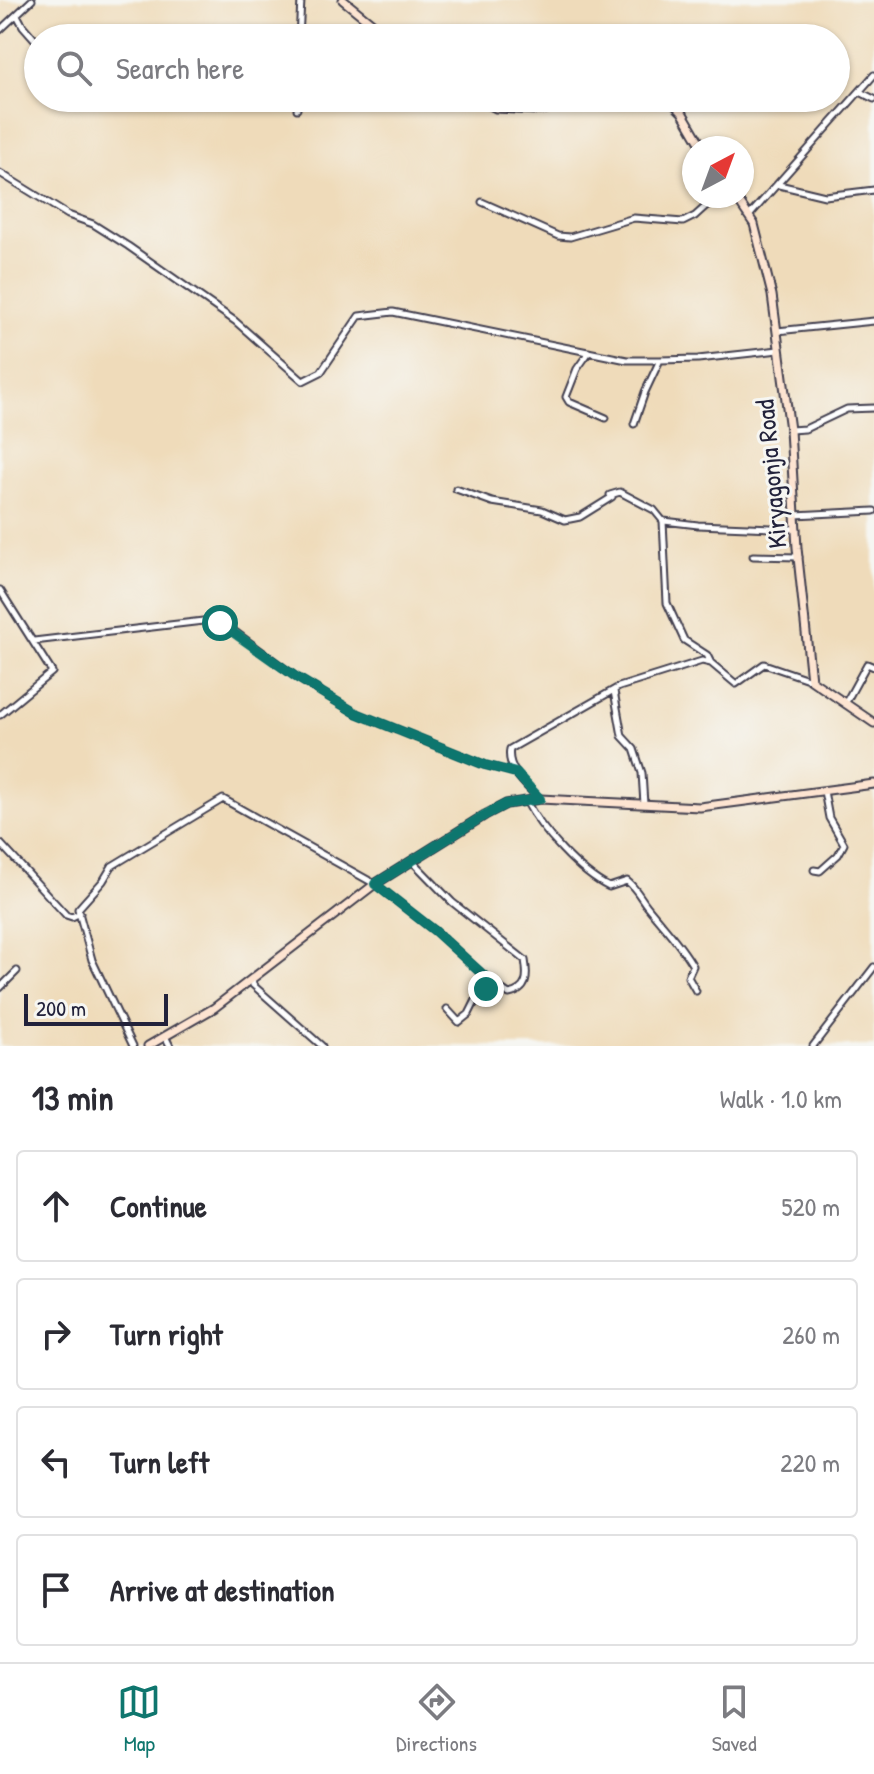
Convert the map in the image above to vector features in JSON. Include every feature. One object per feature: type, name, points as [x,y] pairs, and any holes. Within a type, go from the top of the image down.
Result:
[{"type":"street","points":[[0,30],[32,0]]},
{"type":"street","points":[[300,24],[301,0]]},
{"type":"street","points":[[343,0],[373,24]]},
{"type":"street","points":[[17,15],[24,27]]},
{"type":"street","points":[[850,103],[874,75]]},
{"type":"street","points":[[860,92],[874,99]]},
{"type":"street","points":[[681,112],[696,136]]},
{"type":"street","points":[[749,216],[843,112]]},
{"type":"street","points":[[0,173],[68,215],[93,224],[128,246],[235,321],[303,381],[321,372],[359,316],[393,312],[627,360],[698,359],[779,350]]},
{"type":"street","points":[[779,185],[825,196],[874,190]]},
{"type":"street","points":[[482,202],[558,236],[570,237],[634,218],[683,222],[704,208]]},
{"type":"street","name":"Kiryagonja Road","points":[[743,208],[763,256],[777,331],[790,430],[811,680]]},
{"type":"street","points":[[777,331],[874,321]]},
{"type":"street","points":[[589,352],[577,369],[566,397],[569,402],[606,418]]},
{"type":"street","points":[[634,424],[660,360]]},
{"type":"street","points":[[790,430],[805,429],[847,409],[874,408]]},
{"type":"street","points":[[456,489],[492,502],[542,510],[565,520],[580,517],[620,492]]},
{"type":"street","points":[[610,495],[620,492],[654,510],[663,521],[667,603],[684,640],[707,655],[711,663],[736,684],[764,664],[811,680],[874,723]]},
{"type":"street","points":[[795,515],[874,511]]},
{"type":"street","points":[[663,521],[797,529]]},
{"type":"street","points":[[753,556],[799,557]]},
{"type":"street","points":[[0,590],[52,672],[0,715]]},
{"type":"street","points":[[34,641],[203,621],[220,623],[296,677],[356,713],[485,765],[516,773]]},
{"type":"street","points":[[540,799],[516,773],[509,754],[514,746],[619,687],[702,661],[711,663]]},
{"type":"street","points":[[845,704],[867,664],[874,667]]},
{"type":"street","points":[[614,691],[622,736],[634,749],[642,773],[644,804]]},
{"type":"street","points":[[148,1046],[214,1008],[375,884],[506,804],[540,799],[700,807],[874,784]]},
{"type":"street","points":[[814,870],[820,871],[838,855],[844,844],[829,818],[824,791]]},
{"type":"street","points":[[133,1046],[92,960],[80,906],[112,866],[223,799],[375,884],[435,931],[491,982],[509,994],[521,990],[526,983],[525,960],[452,902],[412,861]]},
{"type":"street","points":[[526,801],[533,816],[583,869],[609,887],[627,881],[636,889],[644,903],[681,944],[693,966],[688,977],[696,991]]},
{"type":"street","points":[[0,843],[66,915],[72,917],[80,913]]},
{"type":"street","points":[[825,1046],[815,1043],[874,967]]},
{"type":"street","points":[[0,988],[17,971]]},
{"type":"street","points":[[251,978],[253,985],[322,1046]]},
{"type":"street","points":[[447,1009],[459,1022],[465,1020],[477,998],[491,982]]},
{"type":"street","points":[[165,1036],[170,1046]]},
{"type":"route","points":[[220,623],[296,677],[356,713],[485,765],[516,773],[540,799],[506,804],[375,884],[465,957],[491,982],[486,989]]}]
